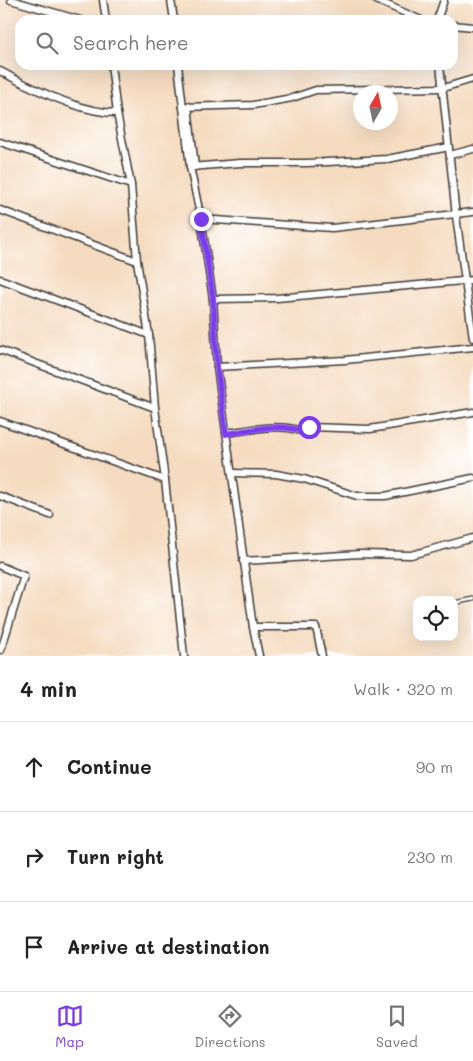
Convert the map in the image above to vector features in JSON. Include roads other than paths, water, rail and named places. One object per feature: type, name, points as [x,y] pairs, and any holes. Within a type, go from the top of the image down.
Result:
[{"type":"street","points":[[11,0],[63,15]]},
{"type":"street","points":[[103,0],[105,15]]},
{"type":"street","points":[[171,0],[173,15]]},
{"type":"street","points":[[376,0],[410,15]]},
{"type":"street","points":[[439,15],[444,0]]},
{"type":"street","points":[[458,25],[473,27]]},
{"type":"street","points":[[112,70],[117,113],[131,185],[137,261],[149,335],[155,408],[165,480],[184,656]]},
{"type":"street","points":[[179,70],[213,298],[217,367],[252,627],[259,656]]},
{"type":"street","points":[[441,70],[456,216],[473,338]]},
{"type":"street","points":[[0,71],[40,92],[105,113],[117,113]]},
{"type":"street","points":[[185,106],[253,105],[292,98],[316,90],[443,88],[473,79]]},
{"type":"street","points":[[0,142],[131,185]]},
{"type":"street","points":[[192,167],[240,163],[307,163],[387,159],[473,150]]},
{"type":"street","points":[[0,210],[137,261]]},
{"type":"street","points":[[201,219],[332,228],[456,216],[473,212]]},
{"type":"street","points":[[0,279],[149,335]]},
{"type":"street","points":[[213,298],[287,297],[473,280]]},
{"type":"street","points":[[217,367],[345,360],[473,347]]},
{"type":"street","points":[[0,350],[155,408]]},
{"type":"street","points":[[226,434],[267,428],[290,427],[301,431],[309,427],[370,429],[473,412]]},
{"type":"street","points":[[0,421],[165,480]]},
{"type":"street","points":[[232,473],[276,474],[304,479],[357,496],[385,496],[473,478]]},
{"type":"street","points":[[0,496],[50,515]]},
{"type":"street","points":[[244,561],[360,554],[411,555],[473,538]]},
{"type":"street","points":[[0,566],[24,576],[1,650]]},
{"type":"street","points":[[252,627],[316,627],[322,656]]},
{"type":"lane","points":[[458,602],[473,599]]}]
